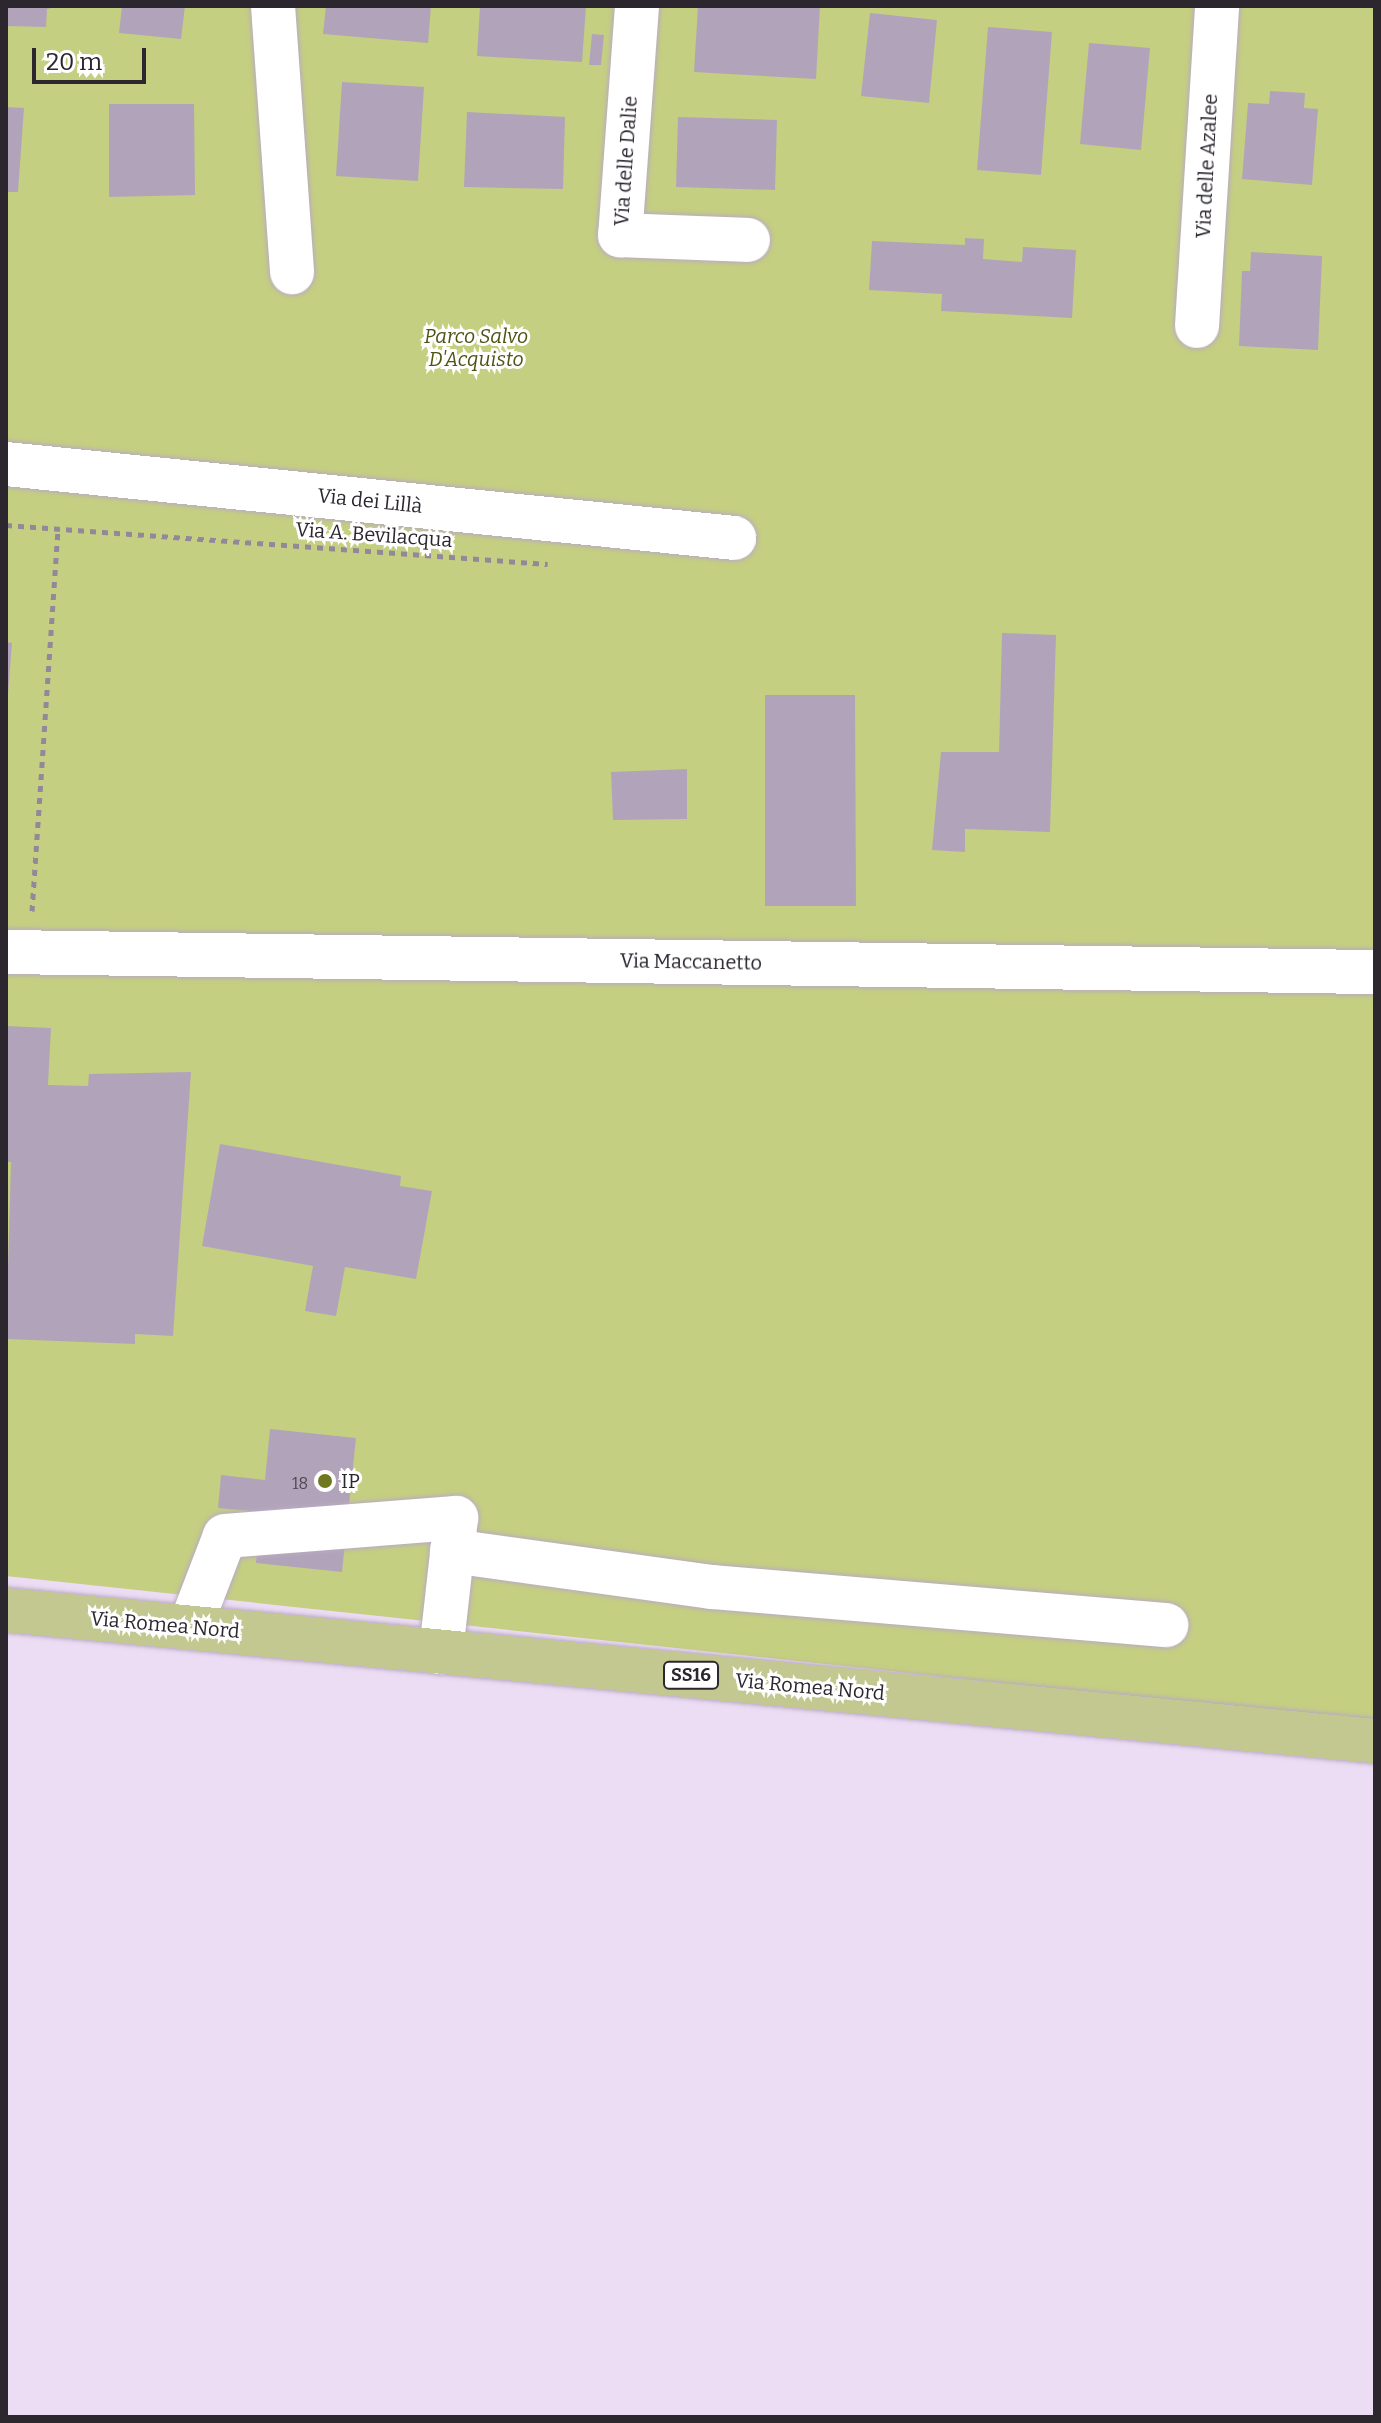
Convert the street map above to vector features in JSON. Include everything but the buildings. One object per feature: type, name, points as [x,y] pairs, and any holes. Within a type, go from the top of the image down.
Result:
[{"type":"main road","name":"Via Romea Nord","points":[[6,1610],[1375,1741]]},
{"type":"street","points":[[273,6],[292,272]]},
{"type":"street","name":"Via delle Dalie","points":[[637,6],[620,235],[748,240]]},
{"type":"street","name":"Via delle Azalee","points":[[1197,326],[1217,6]]},
{"type":"street","name":"Via dei Lillà","points":[[6,464],[734,538]]},
{"type":"street","name":"Via Maccanetto","points":[[6,952],[1375,972]]},
{"type":"street","points":[[190,1627],[225,1536],[456,1518],[441,1652]]},
{"type":"street","points":[[452,1551],[712,1587],[1166,1625]]},
{"type":"path","name":"Via A. Bevilacqua","points":[[6,525],[558,565]]},
{"type":"path","points":[[32,916],[58,529]]},
{"type":"green space","name":"Parco Salvo D'Acquisto","points":[[6,6],[1375,6],[1375,1723],[6,1576]]},
{"type":"place","name":"IP","points":[[325,1481]]}]
